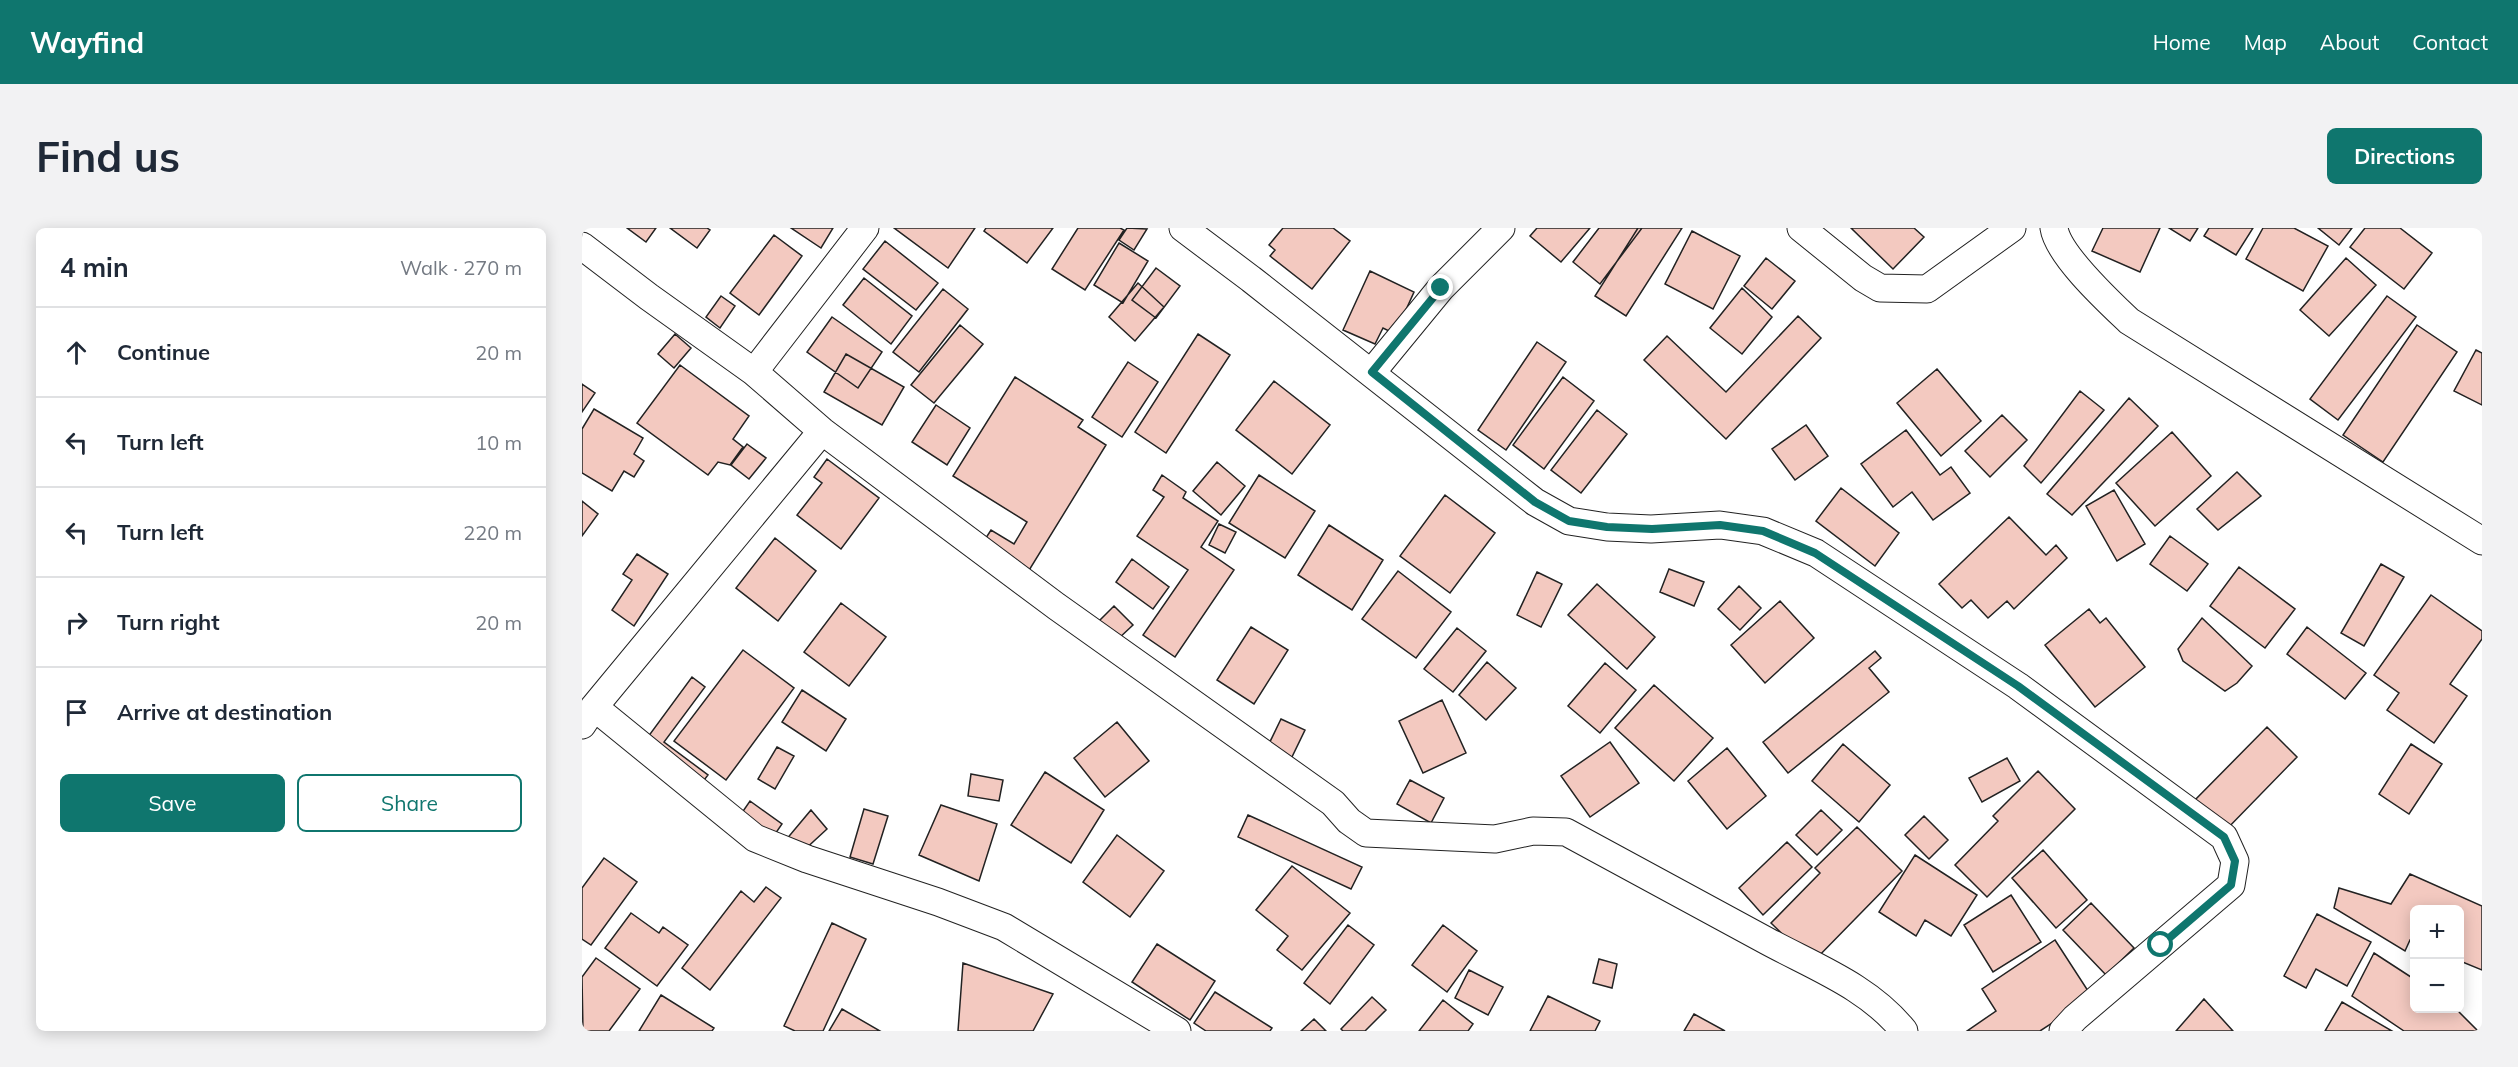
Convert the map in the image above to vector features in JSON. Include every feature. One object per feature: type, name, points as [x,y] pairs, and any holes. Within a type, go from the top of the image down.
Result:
[{"type":"street","points":[[754,372],[865,228]]},
{"type":"street","points":[[1183,228],[1372,372],[1535,502],[1569,521],[1607,527],[1652,529],[1720,525],[1763,531],[1815,553],[2018,686],[2224,837],[2235,861],[2231,885],[2063,1031]]},
{"type":"street","points":[[1372,372],[1441,288],[1501,228]]},
{"type":"street","points":[[1801,228],[1863,278],[1880,288],[1927,289],[2012,228]]},
{"type":"street","points":[[2054,228],[2056,239],[2097,290],[2129,321],[2482,541]]},
{"type":"street","points":[[582,246],[754,372],[822,431],[1056,606],[1333,803],[1348,821],[1366,833],[1495,839],[1533,831],[1566,832],[1778,947],[1848,982],[1897,1021],[1904,1031]]},
{"type":"street","points":[[822,431],[588,716],[755,838],[807,859],[938,902],[1005,927],[1177,1031]]},
{"type":"building","points":[[627,228],[656,228],[646,242]]},
{"type":"building","points":[[670,228],[707,228],[710,230],[697,248]]},
{"type":"building","points":[[791,228],[833,228],[821,248]]},
{"type":"building","points":[[894,228],[975,228],[948,268]]},
{"type":"building","points":[[986,228],[1053,228],[1027,263],[984,231]]},
{"type":"building","points":[[1078,228],[1120,228],[1124,230],[1085,290],[1052,269]]},
{"type":"building","points":[[1127,228],[1147,229],[1134,250],[1119,240]]},
{"type":"building","points":[[1283,228],[1333,228],[1350,241],[1312,289],[1270,256],[1275,250],[1269,245]]},
{"type":"building","points":[[1537,228],[1590,228],[1561,262],[1530,236]]},
{"type":"building","points":[[1599,228],[1642,228],[1600,284],[1573,262]]},
{"type":"building","points":[[1638,228],[1682,228],[1626,316],[1595,296]]},
{"type":"building","points":[[1851,228],[1914,228],[1924,237],[1893,269]]},
{"type":"building","points":[[2103,228],[2160,228],[2140,272],[2092,251]]},
{"type":"building","points":[[2169,228],[2198,228],[2190,241]]},
{"type":"building","points":[[2209,228],[2253,228],[2236,255],[2204,236]]},
{"type":"building","points":[[2263,228],[2294,228],[2328,246],[2303,291],[2246,259]]},
{"type":"building","points":[[2318,228],[2352,228],[2339,245]]},
{"type":"building","points":[[2365,228],[2400,228],[2432,253],[2404,289],[2350,247]]},
{"type":"building","points":[[1692,231],[1740,256],[1713,309],[1665,284]]},
{"type":"building","points":[[774,235],[802,256],[759,315],[730,293]]},
{"type":"building","points":[[885,241],[938,283],[916,310],[863,269]]},
{"type":"building","points":[[1119,243],[1148,261],[1123,303],[1094,285]]},
{"type":"building","points":[[1766,258],[1795,281],[1772,309],[1744,286]]},
{"type":"building","points":[[2346,258],[2376,285],[2329,336],[2300,310]]},
{"type":"building","points":[[1156,268],[1180,286],[1156,318],[1132,300]]},
{"type":"building","points":[[1370,271],[1414,292],[1395,334],[1383,328],[1375,344],[1343,330]]},
{"type":"building","points":[[864,278],[912,316],[891,344],[843,305]]},
{"type":"building","points":[[1138,283],[1164,307],[1135,341],[1109,317]]},
{"type":"building","points":[[1742,288],[1772,317],[1742,354],[1710,328]]},
{"type":"building","points":[[943,289],[968,309],[919,372],[893,352]]},
{"type":"building","points":[[721,296],[735,306],[720,328],[706,317]]},
{"type":"building","points":[[2387,296],[2416,317],[2338,420],[2310,399]]},
{"type":"building","points":[[1798,316],[1821,338],[1726,439],[1644,360],[1667,336],[1726,392]]},
{"type":"building","points":[[832,317],[882,352],[858,388],[807,352]]},
{"type":"building","points":[[960,325],[983,344],[934,403],[911,385]]},
{"type":"building","points":[[2417,325],[2457,352],[2383,462],[2343,435]]},
{"type":"building","points":[[675,334],[691,348],[674,368],[658,354]]},
{"type":"building","points":[[1198,334],[1230,355],[1166,453],[1135,432]]},
{"type":"building","points":[[1537,342],[1566,362],[1506,450],[1478,430]]},
{"type":"building","points":[[2476,350],[2482,353],[2482,405],[2454,391]]},
{"type":"building","points":[[846,354],[904,387],[882,425],[824,392]]},
{"type":"building","points":[[1128,362],[1158,382],[1122,437],[1092,417]]},
{"type":"building","points":[[680,365],[749,416],[733,439],[743,447],[730,465],[718,462],[708,475],[637,423]]},
{"type":"building","points":[[1937,369],[1981,421],[1941,456],[1897,403]]},
{"type":"building","points":[[1015,377],[1083,420],[1078,427],[1106,445],[1028,572],[982,544],[991,530],[1014,544],[1027,522],[953,476]]},
{"type":"building","points":[[1563,377],[1594,401],[1544,469],[1513,445]]},
{"type":"building","points":[[1274,381],[1330,425],[1292,474],[1236,430]]},
{"type":"building","points":[[582,384],[595,393],[582,412]]},
{"type":"building","points":[[2080,391],[2104,410],[2041,483],[2024,466]]},
{"type":"building","points":[[2129,398],[2158,426],[2072,515],[2047,494]]},
{"type":"building","points":[[936,405],[970,428],[947,465],[912,442]]},
{"type":"building","points":[[594,409],[643,438],[634,454],[644,461],[634,477],[624,471],[612,491],[582,473],[582,429]]},
{"type":"building","points":[[1597,410],[1627,434],[1581,493],[1551,470]]},
{"type":"building","points":[[2002,415],[2027,440],[1990,477],[1965,451]]},
{"type":"building","points":[[1806,425],[1828,456],[1795,480],[1772,449]]},
{"type":"building","points":[[1906,430],[1940,475],[1951,467],[1970,493],[1933,520],[1912,492],[1893,507],[1861,464]]},
{"type":"building","points":[[2172,432],[2211,476],[2155,526],[2116,483]]},
{"type":"building","points":[[747,444],[766,458],[749,479],[731,465]]},
{"type":"building","points":[[827,459],[879,498],[841,549],[797,515],[822,483],[814,477]]},
{"type":"building","points":[[1217,462],[1245,486],[1221,515],[1193,491]]},
{"type":"building","points":[[2237,472],[2261,496],[2218,530],[2197,509]]},
{"type":"building","points":[[1162,475],[1186,492],[1183,498],[1218,521],[1201,547],[1234,570],[1175,657],[1143,635],[1188,570],[1137,536],[1164,497],[1153,490]]},
{"type":"building","points":[[1259,475],[1315,511],[1285,558],[1229,523]]},
{"type":"building","points":[[1841,488],[1899,533],[1875,566],[1816,521]]},
{"type":"building","points":[[2114,490],[2145,544],[2117,561],[2086,506]]},
{"type":"building","points":[[1445,495],[1495,533],[1450,593],[1400,556]]},
{"type":"building","points":[[582,501],[598,514],[582,536]]},
{"type":"building","points":[[2009,517],[2046,555],[2056,545],[2067,558],[2014,609],[2007,601],[1988,618],[1971,600],[1962,608],[1939,584]]},
{"type":"building","points":[[1219,524],[1236,532],[1225,553],[1209,545]]},
{"type":"building","points":[[1329,525],[1383,560],[1352,610],[1298,575]]},
{"type":"building","points":[[2170,536],[2208,564],[2187,591],[2150,564]]},
{"type":"building","points":[[775,538],[816,571],[778,621],[736,588]]},
{"type":"building","points":[[637,554],[668,574],[634,626],[612,610],[632,580],[623,574]]},
{"type":"building","points":[[1132,559],[1169,587],[1153,609],[1116,582]]},
{"type":"building","points":[[2381,564],[2404,577],[2364,646],[2341,633]]},
{"type":"building","points":[[2239,567],[2295,609],[2265,648],[2210,606]]},
{"type":"building","points":[[1669,569],[1704,582],[1694,606],[1660,592]]},
{"type":"building","points":[[1398,571],[1451,612],[1416,658],[1362,619]]},
{"type":"building","points":[[1537,572],[1562,584],[1541,627],[1517,615]]},
{"type":"building","points":[[1597,584],[1655,637],[1627,669],[1568,615]]},
{"type":"building","points":[[1739,586],[1761,608],[1740,630],[1718,609]]},
{"type":"building","points":[[2431,595],[2482,631],[2482,639],[2450,684],[2467,696],[2434,743],[2387,710],[2399,693],[2374,675]]},
{"type":"building","points":[[1780,601],[1814,638],[1765,683],[1731,645]]},
{"type":"building","points":[[841,603],[886,637],[849,686],[804,652]]},
{"type":"building","points":[[1114,606],[1133,625],[1117,640],[1099,621]]},
{"type":"building","points":[[2089,609],[2100,623],[2106,618],[2145,667],[2095,707],[2045,645]]},
{"type":"building","points":[[2202,618],[2252,666],[2237,683],[2225,691],[2183,661],[2178,649]]},
{"type":"building","points":[[1251,627],[1288,650],[1254,704],[1217,680]]},
{"type":"building","points":[[2307,627],[2366,673],[2345,699],[2287,654]]},
{"type":"building","points":[[1457,628],[1486,651],[1453,692],[1424,669]]},
{"type":"building","points":[[743,650],[794,688],[726,780],[674,741]]},
{"type":"building","points":[[1875,651],[1881,658],[1869,668],[1889,692],[1788,773],[1763,742]]},
{"type":"building","points":[[1487,662],[1516,688],[1486,720],[1459,695]]},
{"type":"building","points":[[1605,663],[1636,690],[1600,733],[1568,706]]},
{"type":"building","points":[[692,677],[705,687],[664,742],[708,775],[698,788],[642,745]]},
{"type":"building","points":[[1654,685],[1713,738],[1674,781],[1615,728]]},
{"type":"building","points":[[802,690],[846,719],[826,751],[782,722]]},
{"type":"building","points":[[1442,700],[1466,753],[1423,773],[1399,721]]},
{"type":"building","points":[[1281,719],[1305,730],[1289,763],[1265,752]]},
{"type":"building","points":[[1117,722],[1149,761],[1105,797],[1074,758]]},
{"type":"building","points":[[2267,727],[2297,757],[2223,833],[2192,803]]},
{"type":"building","points":[[1610,742],[1639,783],[1590,817],[1561,776]]},
{"type":"building","points":[[1843,744],[1890,785],[1859,822],[1812,781]]},
{"type":"building","points":[[2411,744],[2442,764],[2409,814],[2379,794]]},
{"type":"building","points":[[777,747],[794,756],[775,789],[758,779]]},
{"type":"building","points":[[1727,748],[1766,796],[1727,829],[1688,781]]},
{"type":"building","points":[[2007,758],[2020,781],[1982,802],[1969,778]]},
{"type":"building","points":[[2038,771],[2075,809],[1987,897],[1955,865],[1998,821],[1993,816]]},
{"type":"building","points":[[1045,772],[1104,810],[1071,863],[1011,825]]},
{"type":"building","points":[[971,774],[1003,780],[999,801],[968,796]]},
{"type":"building","points":[[1410,780],[1444,798],[1431,823],[1397,804]]},
{"type":"building","points":[[750,801],[782,824],[771,840],[739,817]]},
{"type":"building","points":[[941,805],[997,824],[979,881],[919,855]]},
{"type":"building","points":[[864,809],[888,816],[873,864],[850,857]]},
{"type":"building","points":[[811,810],[827,829],[802,852],[785,841]]},
{"type":"building","points":[[1821,810],[1842,830],[1817,855],[1796,835]]},
{"type":"building","points":[[1248,815],[1362,867],[1351,889],[1238,837]]},
{"type":"building","points":[[1924,816],[1948,840],[1929,859],[1905,835]]},
{"type":"building","points":[[1857,827],[1902,871],[1812,963],[1771,923],[1820,873],[1815,868]]},
{"type":"building","points":[[1117,835],[1164,871],[1130,917],[1083,882]]},
{"type":"building","points":[[1787,842],[1812,867],[1763,915],[1739,888]]},
{"type":"building","points":[[2043,850],[2087,900],[2056,928],[2012,878]]},
{"type":"building","points":[[1915,855],[1977,895],[1951,936],[1925,920],[1916,936],[1879,912]]},
{"type":"building","points":[[604,858],[637,882],[591,945],[582,939],[582,888]]},
{"type":"building","points":[[1292,866],[1350,913],[1302,970],[1277,950],[1288,936],[1256,910]]},
{"type":"building","points":[[2410,874],[2482,906],[2482,970],[2464,963],[2464,905],[2410,905],[2410,940],[2405,951],[2334,908],[2339,888],[2391,904]]},
{"type":"building","points":[[766,887],[781,898],[710,990],[682,968],[741,891],[754,902]]},
{"type":"building","points":[[2011,895],[2041,942],[1993,972],[1964,925]]},
{"type":"building","points":[[2091,903],[2134,948],[2106,975],[2063,930]]},
{"type":"building","points":[[631,913],[659,933],[663,927],[688,945],[657,986],[605,948]]},
{"type":"building","points":[[2317,914],[2371,942],[2347,986],[2316,969],[2306,988],[2284,976]]},
{"type":"building","points":[[832,923],[866,939],[823,1031],[795,1031],[784,1026]]},
{"type":"building","points":[[1348,925],[1374,945],[1330,1004],[1304,983]]},
{"type":"building","points":[[1443,925],[1477,951],[1447,992],[1412,965]]},
{"type":"building","points":[[2055,940],[2092,997],[2040,1031],[1967,1031],[1996,1011],[1982,989]]},
{"type":"building","points":[[1157,944],[1215,981],[1190,1020],[1132,982]]},
{"type":"building","points":[[2374,953],[2410,976],[2410,1013],[2460,1013],[2478,1031],[2404,1031],[2352,996]]},
{"type":"building","points":[[596,958],[640,989],[609,1031],[583,1031],[582,977]]},
{"type":"building","points":[[1599,959],[1617,964],[1612,988],[1593,983]]},
{"type":"building","points":[[963,963],[1053,994],[1033,1031],[958,1031]]},
{"type":"building","points":[[1469,970],[1503,987],[1488,1015],[1455,998]]},
{"type":"building","points":[[1215,992],[1272,1028],[1270,1031],[1206,1031],[1194,1023]]},
{"type":"building","points":[[661,995],[714,1028],[712,1031],[639,1031]]},
{"type":"building","points":[[1548,996],[1600,1021],[1595,1031],[1530,1031]]},
{"type":"building","points":[[1372,997],[1386,1010],[1365,1031],[1343,1031],[1341,1029]]},
{"type":"building","points":[[2204,999],[2233,1031],[2176,1031]]},
{"type":"building","points":[[1443,1000],[1473,1024],[1468,1031],[1419,1031]]},
{"type":"building","points":[[2342,1002],[2392,1031],[2325,1031]]},
{"type":"building","points":[[842,1009],[880,1031],[829,1031]]},
{"type":"building","points":[[1694,1014],[1725,1031],[1684,1031]]},
{"type":"building","points":[[1314,1019],[1326,1031],[1301,1031]]},
{"type":"route","points":[[1441,288],[1372,372],[1535,502],[1569,521],[1607,527],[1652,529],[1720,525],[1763,531],[1815,553],[2018,686],[2224,837],[2235,861],[2231,885],[2161,945]]}]
